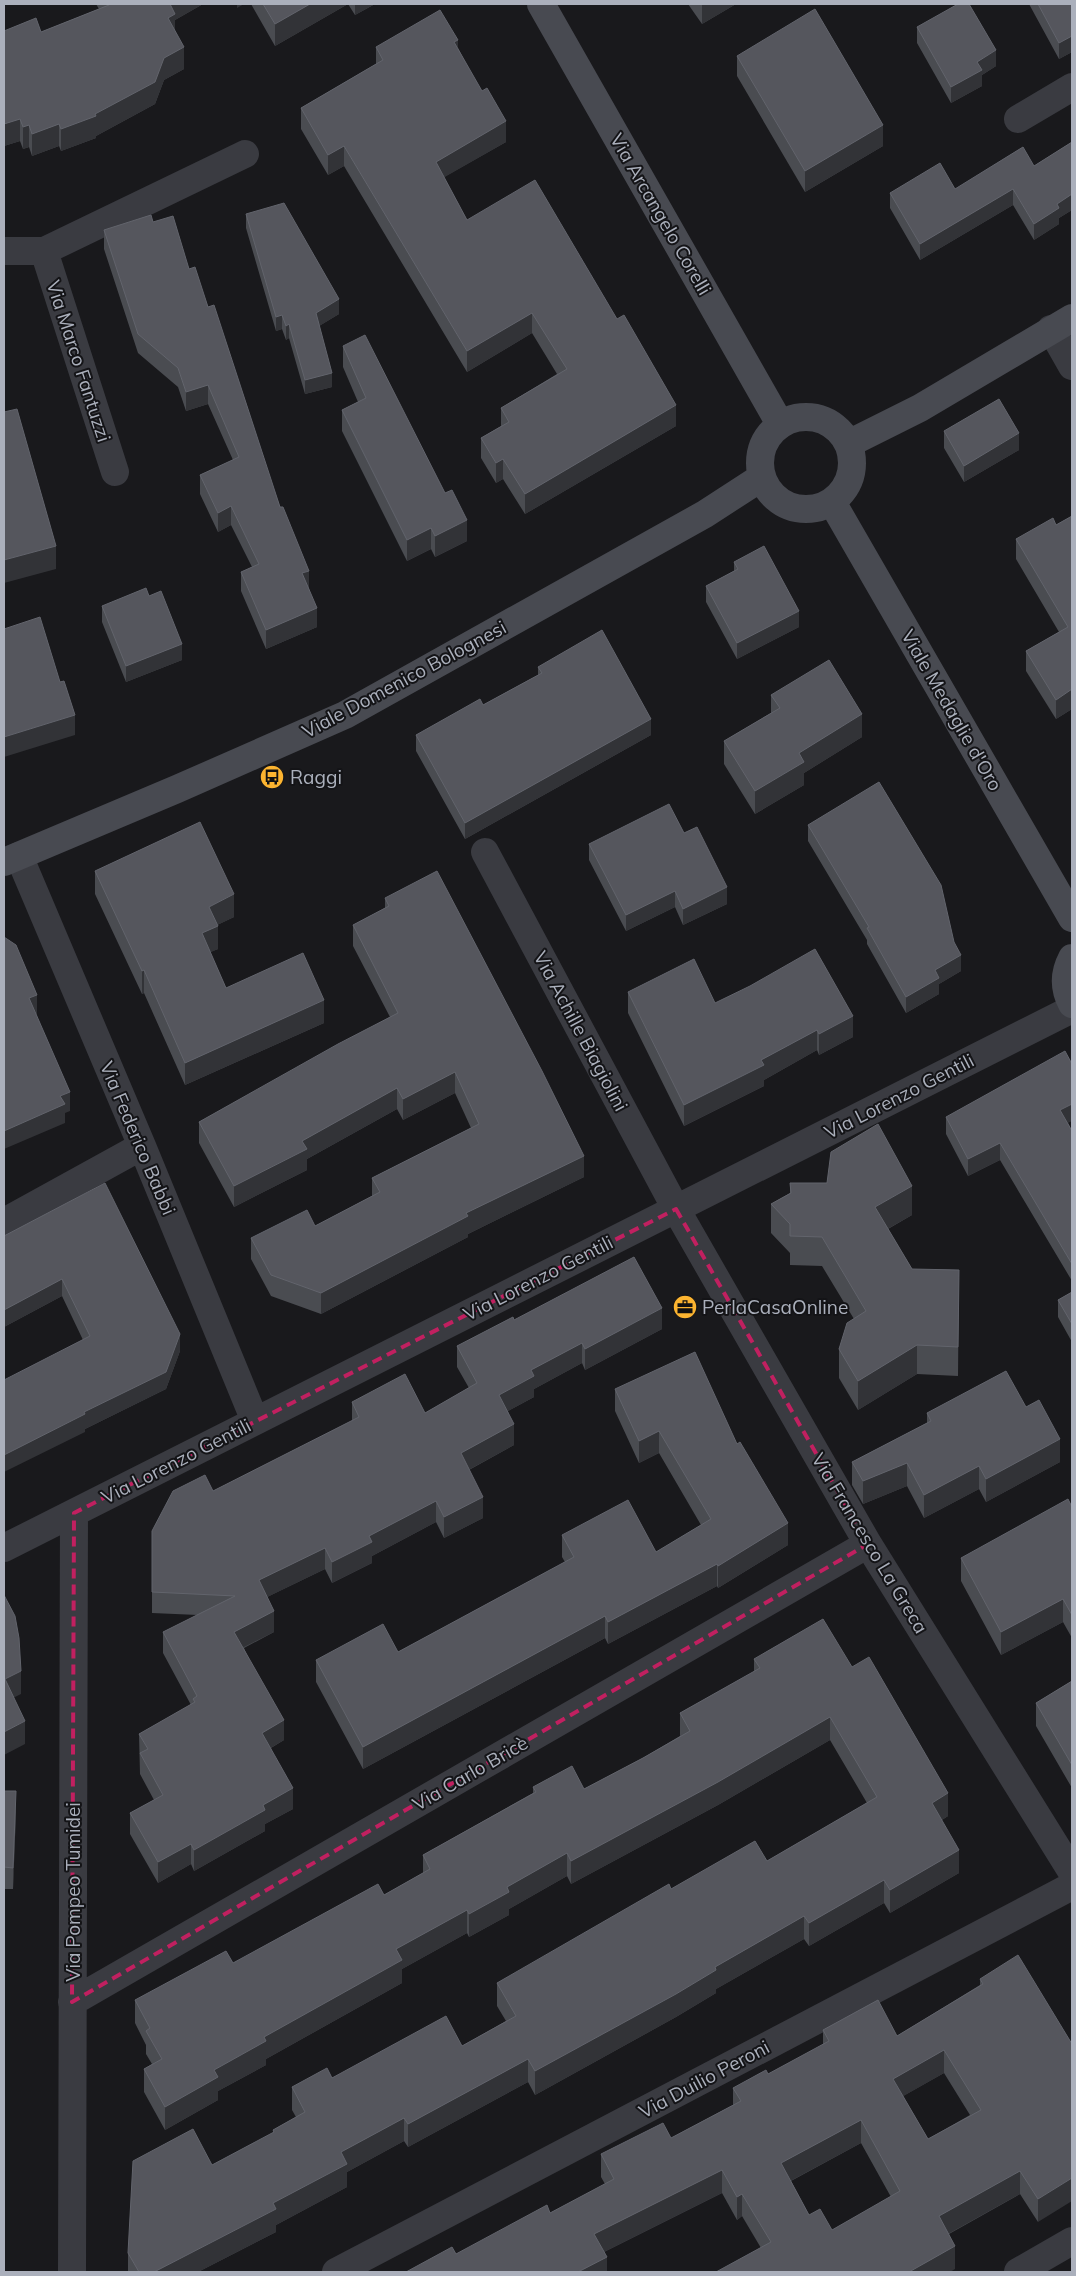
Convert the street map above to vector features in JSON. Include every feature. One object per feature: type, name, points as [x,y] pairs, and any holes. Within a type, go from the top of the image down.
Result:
[{"type":"street","name":"Via Arcangelo Corelli","points":[[541,4],[780,424]]},
{"type":"street","points":[[1018,118],[1072,87]]},
{"type":"street","points":[[4,251],[44,251],[245,154]]},
{"type":"street","name":"Via Marco Fantuzzi","points":[[44,251],[114,472]]},
{"type":"street","points":[[848,444],[920,408],[1062,323],[1072,366]]},
{"type":"street","points":[[811,417],[833,426],[848,444],[852,469],[849,482],[842,493],[832,502],[819,508],[805,510],[790,507],[778,500],[768,490],[762,477],[760,462],[762,447],[780,424],[795,418],[811,417]]},
{"type":"street","name":"Viale Domenico Bolognesi","points":[[12,859],[345,714],[705,514],[762,477]]},
{"type":"street","name":"Viale Medaglie d'Oro","points":[[832,502],[1072,918]]},
{"type":"street","name":"Via Achille Biagiolini","points":[[486,852],[676,1209]]},
{"type":"street","name":"Via Federico Babbi","points":[[12,859],[142,1146],[255,1421]]},
{"type":"street","points":[[1072,958],[1068,965],[1066,980],[1067,994],[1072,1004]]},
{"type":"street","name":"Via Lorenzo Gentili","points":[[4,1548],[1072,1009]]},
{"type":"street","points":[[4,1222],[142,1146]]},
{"type":"street","name":"Via Francesco La Greca","points":[[676,1209],[868,1544],[1072,1872]]},
{"type":"street","name":"Via Pompeo Tumidei","points":[[72,2272],[74,1513]]},
{"type":"street","name":"Via Carlo Bricè","points":[[72,2002],[868,1544]]},
{"type":"street","name":"Via Duilio Peroni","points":[[336,2272],[1072,1886]]},
{"type":"street","points":[[1018,2272],[1072,2241]]},
{"type":"highlighted area","points":[[676,1209],[868,1544],[72,2002],[74,1513]]},
{"type":"building","points":[[108,4],[170,4],[175,14],[168,18],[184,47],[164,58],[155,82],[95,114],[96,116],[61,129],[59,124],[32,134],[29,125],[23,127],[20,119],[4,124],[4,31],[36,18],[41,32]]},
{"type":"building","points":[[263,4],[310,4],[275,24]]},
{"type":"building","points":[[958,4],[969,4],[996,50],[977,62],[982,70],[951,87],[917,27]]},
{"type":"building","points":[[1038,4],[1072,4],[1072,36],[1059,43]]},
{"type":"building","points":[[815,9],[883,125],[805,171],[737,56]]},
{"type":"building","points":[[440,10],[458,40],[454,42],[482,91],[487,88],[506,121],[436,162],[467,220],[535,180],[617,319],[624,315],[676,405],[525,494],[503,459],[496,463],[481,438],[509,422],[501,408],[567,369],[532,313],[467,351],[344,146],[328,155],[301,108],[383,60],[376,47]]},
{"type":"building","points":[[1072,142],[1072,194],[1057,204],[1059,208],[1034,224],[1013,189],[920,244],[890,193],[940,163],[955,189],[1023,147],[1034,166]]},
{"type":"building","points":[[284,203],[339,299],[316,313],[332,373],[305,380],[289,324],[286,326],[282,315],[276,317],[246,214]]},
{"type":"building","points":[[151,215],[153,222],[173,216],[189,269],[195,267],[208,307],[214,305],[280,507],[283,507],[309,571],[302,573],[317,608],[266,630],[241,572],[259,564],[231,506],[218,513],[200,475],[239,457],[208,385],[186,392],[178,368],[138,334],[104,230]]},
{"type":"building","points":[[365,335],[445,493],[452,490],[467,520],[435,536],[431,528],[407,540],[342,410],[366,398],[343,346]]},
{"type":"building","points":[[999,399],[1019,433],[964,466],[944,431]]},
{"type":"building","points":[[17,409],[56,546],[4,560],[4,412]]},
{"type":"building","points":[[1072,516],[1072,689],[1056,700],[1026,651],[1068,627],[1016,539],[1053,518],[1056,525]]},
{"type":"building","points":[[764,546],[799,611],[737,643],[706,586],[738,569],[734,562]]},
{"type":"building","points":[[146,588],[149,596],[161,591],[182,644],[126,666],[102,606]]},
{"type":"building","points":[[40,617],[60,682],[64,681],[75,715],[4,737],[4,629]]},
{"type":"building","points":[[602,630],[651,719],[465,823],[416,735],[480,699],[483,705],[542,673],[538,667]]},
{"type":"building","points":[[829,660],[862,714],[799,753],[804,762],[755,791],[724,741],[780,708],[771,695]]},
{"type":"building","points":[[879,782],[941,885],[954,942],[961,955],[935,970],[939,978],[906,997],[867,928],[869,927],[808,825]]},
{"type":"building","points":[[669,804],[684,833],[697,827],[727,887],[683,909],[675,891],[626,915],[589,844]]},
{"type":"building","points":[[200,822],[234,894],[209,907],[218,926],[202,933],[226,988],[303,953],[324,1000],[185,1063],[144,970],[142,971],[95,871]]},
{"type":"building","points":[[437,871],[542,1071],[584,1156],[466,1213],[468,1216],[321,1293],[271,1275],[251,1238],[307,1210],[315,1226],[380,1192],[372,1178],[479,1124],[455,1072],[403,1099],[397,1088],[302,1141],[307,1149],[234,1186],[199,1122],[338,1044],[398,1013],[353,925],[389,906],[385,898]]},
{"type":"building","points":[[4,937],[16,945],[37,995],[29,998],[70,1092],[60,1096],[65,1104],[4,1131]]},
{"type":"building","points":[[815,949],[853,1016],[819,1034],[817,1030],[761,1060],[764,1065],[684,1105],[628,992],[694,959],[715,1003],[750,986]]},
{"type":"building","points":[[1065,1051],[1072,1064],[1072,1104],[1060,1110],[1072,1131],[1072,1264],[1000,1143],[968,1159],[946,1117]]},
{"type":"building","points":[[878,1124],[912,1186],[875,1207],[912,1269],[959,1270],[958,1347],[917,1345],[858,1381],[839,1349],[847,1323],[866,1311],[822,1237],[790,1236],[790,1224],[771,1204],[791,1193],[790,1183],[827,1183],[831,1152]]},
{"type":"building","points":[[105,1183],[180,1334],[166,1372],[84,1412],[85,1414],[4,1455],[4,1380],[90,1336],[62,1279],[4,1310],[4,1236]]},
{"type":"building","points":[[634,1257],[662,1308],[585,1349],[582,1343],[531,1370],[534,1376],[499,1395],[514,1424],[461,1453],[483,1497],[444,1517],[436,1501],[369,1536],[372,1542],[332,1562],[325,1548],[259,1580],[274,1611],[234,1632],[284,1720],[262,1733],[293,1788],[263,1805],[265,1810],[194,1850],[191,1844],[158,1862],[130,1813],[163,1795],[140,1753],[148,1749],[139,1734],[195,1702],[193,1699],[197,1696],[163,1632],[235,1596],[152,1592],[152,1531],[173,1491],[205,1475],[213,1491],[359,1417],[352,1402],[405,1374],[425,1413],[477,1383],[457,1346],[513,1317],[514,1320]]},
{"type":"building","points":[[1072,1292],[1072,1324],[1058,1300]]},
{"type":"building","points":[[695,1352],[737,1444],[740,1442],[788,1523],[718,1566],[717,1564],[608,1622],[605,1616],[363,1747],[316,1660],[383,1624],[398,1652],[574,1557],[562,1535],[628,1500],[656,1552],[711,1519],[659,1431],[639,1441],[615,1389]]},
{"type":"building","points":[[1006,1371],[1026,1407],[1039,1400],[1060,1439],[986,1479],[979,1466],[924,1495],[907,1463],[863,1481],[852,1462],[931,1421],[927,1413]]},
{"type":"building","points":[[1068,1499],[1072,1507],[1072,1615],[1063,1599],[1001,1632],[961,1558]]},
{"type":"building","points":[[4,1595],[15,1616],[19,1638],[21,1671],[5,1679],[25,1721],[4,1732]]},
{"type":"building","points":[[823,1619],[852,1667],[869,1657],[948,1793],[932,1803],[959,1850],[890,1890],[884,1880],[809,1923],[804,1916],[715,1967],[716,1970],[676,1994],[535,2071],[528,2059],[408,2124],[404,2118],[341,2152],[347,2164],[273,2203],[276,2209],[154,2272],[139,2272],[128,2253],[133,2161],[193,2129],[212,2165],[274,2132],[273,2130],[305,2112],[292,2087],[327,2068],[332,2078],[446,2016],[462,2046],[516,2016],[497,1983],[669,1884],[671,1889],[755,1841],[767,1861],[877,1797],[830,1717],[718,1782],[571,1861],[567,1853],[507,1887],[509,1892],[469,1914],[467,1910],[396,1949],[402,1960],[264,2037],[266,2041],[214,2070],[218,2077],[165,2107],[144,2069],[162,2059],[146,2031],[150,2028],[135,2000],[226,1951],[233,1963],[378,1884],[384,1895],[430,1869],[423,1855],[536,1792],[533,1787],[572,1766],[584,1789],[643,1758],[690,1731],[680,1713],[760,1668],[754,1659]]},
{"type":"building","points":[[1072,1681],[1072,1765],[1036,1703]]},
{"type":"building","points":[[4,1791],[16,1791],[13,1868],[4,1867]]},
{"type":"building","points":[[1018,1955],[1072,2044],[1072,2178],[1038,2199],[1020,2171],[939,2216],[955,2246],[909,2272],[716,2272],[771,2242],[742,2194],[737,2197],[722,2170],[594,2234],[607,2257],[578,2272],[406,2272],[452,2247],[456,2254],[547,2205],[550,2213],[614,2179],[601,2154],[663,2123],[671,2138],[741,2101],[733,2088],[766,2070],[768,2074],[829,2041],[823,2030],[878,2000],[897,2036],[983,1984],[980,1979]],"holes":[[[944,2050],[981,2110],[928,2139],[893,2079]],[[861,2120],[900,2191],[832,2230],[820,2209],[809,2215],[781,2163]]]},
{"type":"place","name":"Raggi","points":[[272,777]]},
{"type":"place","name":"PerlaCasaOnline","points":[[685,1307]]}]
